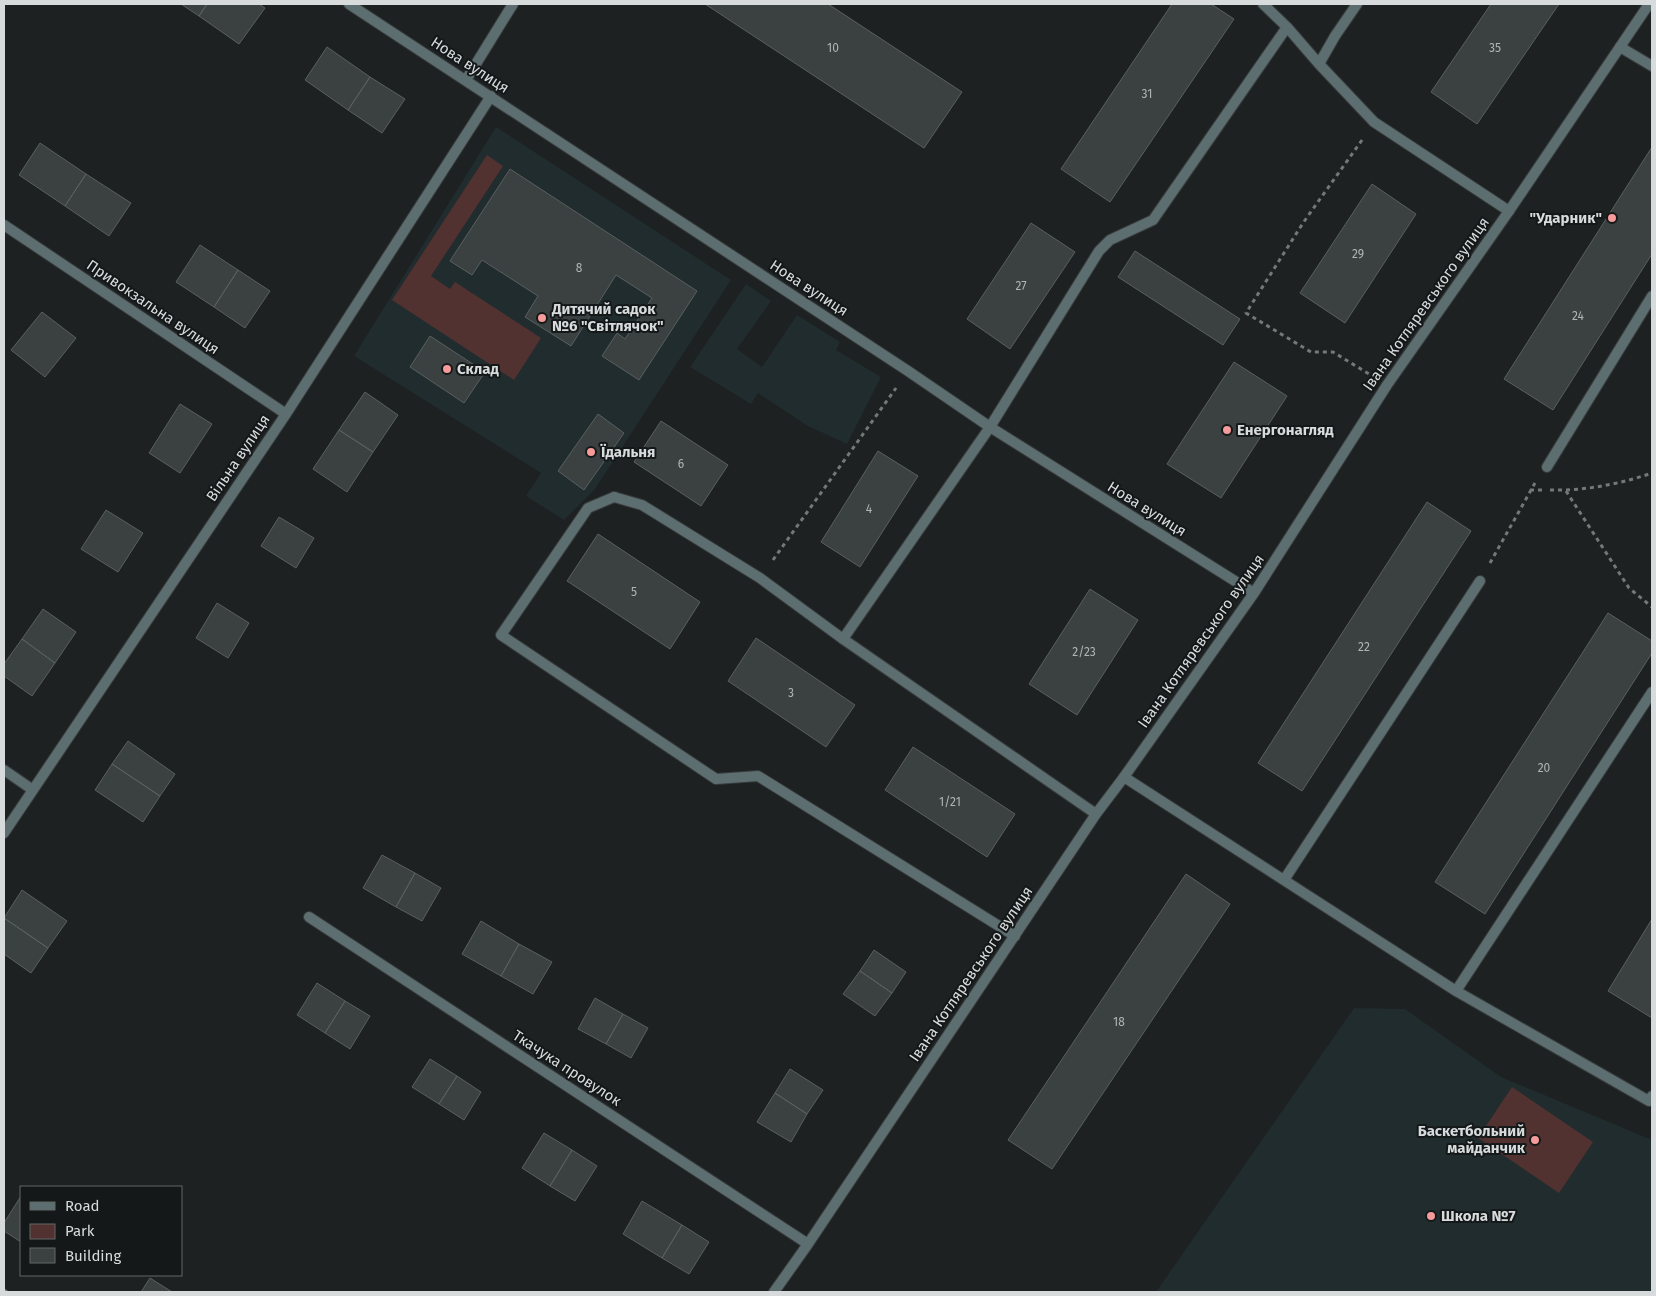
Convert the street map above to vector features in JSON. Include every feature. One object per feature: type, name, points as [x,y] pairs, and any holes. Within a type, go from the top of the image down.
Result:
[{"type":"street","name":"Нова вулиця","points":[[349,4],[908,371],[990,427],[1254,593]]},
{"type":"street","points":[[466,80],[512,4]]},
{"type":"street","points":[[1263,4],[1287,26],[1319,64],[1374,122],[1509,211]]},
{"type":"street","points":[[1319,64],[1334,36],[1357,4]]},
{"type":"street","name":"Івана Котляревського вулиця","points":[[774,1292],[1096,814],[1254,593],[1387,385],[1509,211],[1649,4]]},
{"type":"street","points":[[843,639],[990,427],[1099,251],[1110,240],[1154,220],[1287,26]]},
{"type":"street","points":[[1620,47],[1652,66]]},
{"type":"street","name":"Вільна вулиця","points":[[4,833],[286,414],[491,96]]},
{"type":"street","name":"Привокзальна вулиця","points":[[4,226],[286,414]]},
{"type":"street","points":[[1547,467],[1652,296]]},
{"type":"street","points":[[1015,936],[758,776],[716,778],[500,635],[588,508],[614,497],[642,505],[760,578],[843,639],[1096,814]]},
{"type":"street","points":[[1284,880],[1480,581]]},
{"type":"street","points":[[1456,991],[1652,692]]},
{"type":"street","points":[[4,770],[33,790]]},
{"type":"street","points":[[1124,777],[1456,991],[1651,1100]]},
{"type":"street","name":"Ткачука провулок","points":[[309,917],[808,1244]]},
{"type":"path","points":[[1374,122],[1303,223],[1246,313],[1311,352],[1333,352],[1387,385]]},
{"type":"path","points":[[760,578],[908,371]]},
{"type":"path","points":[[1480,581],[1530,490],[1547,467]]},
{"type":"path","points":[[1530,490],[1566,491],[1624,482],[1652,473]]},
{"type":"path","points":[[1566,491],[1629,588],[1652,607]]},
{"type":"shaded area","name":"Дитячий садок №6 \"Світлячок\"","points":[[496,127],[731,280],[595,489],[564,520],[526,496],[541,473],[354,356]]},
{"type":"shaded area","points":[[746,284],[771,301],[737,349],[762,367],[797,315],[840,342],[836,350],[881,377],[847,444],[808,426],[758,393],[751,404],[690,367]]},
{"type":"shaded area","name":"Школа №7","points":[[1354,1008],[1405,1009],[1501,1077],[1652,1140],[1652,1292],[1156,1292]]},
{"type":"green space","points":[[487,155],[503,166],[431,276],[450,289],[455,282],[541,338],[514,380],[392,300]]},
{"type":"green space","name":"Баскетбольний майданчик","points":[[1512,1087],[1593,1142],[1559,1193],[1478,1138]]},
{"type":"building","points":[[181,4],[207,4],[199,16]]},
{"type":"building","points":[[207,4],[259,4],[265,8],[239,44],[199,16]]},
{"type":"building","points":[[705,4],[828,4],[962,92],[924,148]]},
{"type":"building","points":[[1172,4],[1211,4],[1234,19],[1110,202],[1061,169]]},
{"type":"building","points":[[1491,4],[1559,4],[1477,124],[1431,92]]},
{"type":"building","points":[[327,47],[370,77],[348,110],[305,80]]},
{"type":"building","points":[[370,77],[405,99],[382,133],[348,110]]},
{"type":"building","points":[[40,143],[86,174],[65,206],[19,175]]},
{"type":"building","points":[[1652,147],[1652,254],[1553,410],[1504,379]]},
{"type":"building","points":[[510,169],[697,291],[639,380],[602,356],[617,333],[625,339],[652,298],[616,275],[571,346],[525,317],[538,296],[482,260],[472,275],[450,261]]},
{"type":"building","points":[[86,174],[131,203],[109,236],[65,206]]},
{"type":"building","points":[[1372,184],[1416,214],[1345,323],[1300,293]]},
{"type":"building","points":[[1031,223],[1075,252],[1010,349],[967,319]]},
{"type":"building","points":[[200,245],[238,270],[214,307],[176,282]]},
{"type":"building","points":[[1135,251],[1240,319],[1223,345],[1118,277]]},
{"type":"building","points":[[238,270],[270,291],[245,328],[214,307]]},
{"type":"building","points":[[42,312],[76,338],[45,377],[11,350]]},
{"type":"building","name":"Склад","points":[[430,336],[485,372],[464,403],[410,367]]},
{"type":"building","name":"Енергонагляд","points":[[1234,362],[1287,396],[1221,498],[1167,464]]},
{"type":"building","points":[[365,392],[398,415],[373,452],[339,430]]},
{"type":"building","points":[[180,404],[212,424],[180,473],[149,453]]},
{"type":"building","name":"Їдальня","points":[[598,414],[624,433],[584,490],[558,471]]},
{"type":"building","points":[[661,421],[728,465],[701,506],[634,462]]},
{"type":"building","points":[[339,430],[373,452],[347,492],[313,469]]},
{"type":"building","points":[[878,451],[918,476],[860,567],[821,542]]},
{"type":"building","points":[[1427,502],[1471,531],[1302,791],[1258,763]]},
{"type":"building","points":[[106,510],[143,533],[118,572],[81,549]]},
{"type":"building","points":[[279,517],[314,538],[296,568],[261,546]]},
{"type":"building","points":[[598,534],[700,602],[670,649],[567,581]]},
{"type":"building","points":[[1090,589],[1138,620],[1077,715],[1029,684]]},
{"type":"building","points":[[217,603],[249,623],[228,658],[196,638]]},
{"type":"building","points":[[43,609],[76,632],[55,663],[22,639]]},
{"type":"building","points":[[1608,613],[1652,641],[1652,653],[1485,914],[1435,882]]},
{"type":"building","points":[[756,638],[855,705],[826,747],[728,681]]},
{"type":"building","points":[[22,639],[55,663],[32,696],[4,676],[4,664]]},
{"type":"building","points":[[128,741],[175,774],[160,796],[112,764]]},
{"type":"building","points":[[913,747],[1015,814],[987,857],[885,790]]},
{"type":"building","points":[[112,764],[160,796],[143,822],[95,790]]},
{"type":"building","points":[[382,855],[415,873],[396,907],[363,888]]},
{"type":"building","points":[[415,873],[441,888],[422,921],[396,907]]},
{"type":"building","points":[[1186,874],[1230,904],[1052,1169],[1008,1140]]},
{"type":"building","points":[[22,890],[67,921],[48,948],[4,918]]},
{"type":"building","points":[[4,918],[48,948],[31,973],[4,954]]},
{"type":"building","points":[[1652,919],[1652,1018],[1608,991]]},
{"type":"building","points":[[481,921],[519,944],[501,976],[462,954]]},
{"type":"building","points":[[519,944],[552,962],[533,994],[501,976]]},
{"type":"building","points":[[874,950],[906,972],[892,993],[860,971]]},
{"type":"building","points":[[860,971],[892,993],[875,1016],[843,994]]},
{"type":"building","points":[[317,983],[345,1001],[325,1033],[297,1015]]},
{"type":"building","points":[[595,998],[623,1014],[606,1044],[578,1029]]},
{"type":"building","points":[[345,1001],[370,1016],[350,1049],[325,1033]]},
{"type":"building","points":[[623,1014],[648,1028],[631,1058],[606,1044]]},
{"type":"building","points":[[430,1059],[457,1076],[439,1104],[412,1087]]},
{"type":"building","points":[[790,1069],[823,1090],[807,1114],[775,1093]]},
{"type":"building","points":[[457,1076],[481,1092],[464,1120],[439,1104]]},
{"type":"building","points":[[775,1093],[807,1114],[791,1142],[757,1122]]},
{"type":"building","points":[[544,1133],[572,1150],[550,1186],[522,1168]]},
{"type":"building","points":[[572,1150],[597,1166],[575,1201],[550,1186]]},
{"type":"building","points":[[20,1198],[20,1241],[4,1231],[4,1223]]},
{"type":"building","points":[[642,1201],[682,1225],[662,1258],[623,1234]]},
{"type":"building","points":[[682,1225],[709,1242],[689,1274],[662,1258]]},
{"type":"building","points":[[150,1278],[172,1292],[141,1292]]},
{"type":"place","name":"\"Ударник\"","points":[[1612,218]]},
{"type":"place","name":"Дитячий садок №6 \"Світлячок\"","points":[[542,318]]},
{"type":"place","name":"Склад","points":[[447,369]]},
{"type":"place","name":"Енергонагляд","points":[[1227,430]]},
{"type":"place","name":"Їдальня","points":[[591,452]]},
{"type":"place","name":"Баскетбольний майданчик","points":[[1535,1140]]},
{"type":"place","name":"Школа №7","points":[[1431,1216]]}]
